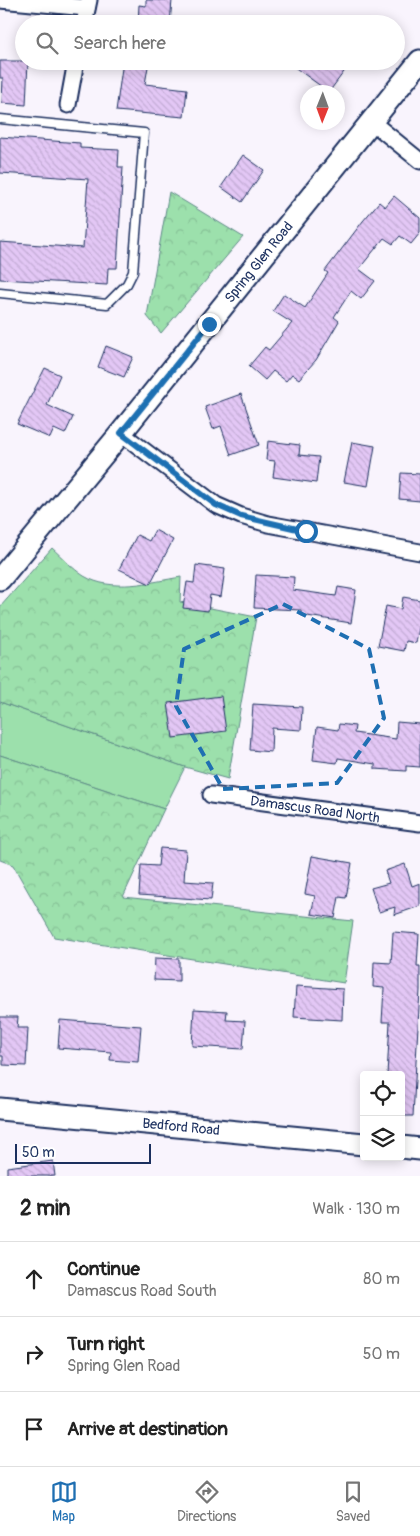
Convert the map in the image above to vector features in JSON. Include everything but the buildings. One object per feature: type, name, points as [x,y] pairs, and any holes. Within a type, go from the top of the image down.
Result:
[{"type":"street","points":[[0,0],[88,4]]},
{"type":"street","name":"Spring Glen Road","points":[[0,579],[121,433],[420,61]]},
{"type":"street","points":[[68,105],[74,70]]},
{"type":"street","points":[[372,122],[420,161]]},
{"type":"street","points":[[121,433],[216,505],[241,516],[268,524],[420,552]]},
{"type":"street","name":"Damascus Road North","points":[[211,795],[420,823]]},
{"type":"street","name":"Bedford Road","points":[[0,1109],[360,1144]]},
{"type":"street","points":[[405,1147],[420,1149]]},
{"type":"lane","points":[[0,119],[144,133],[133,272],[127,284],[107,304],[0,293]]},
{"type":"highlighted area","points":[[283,604],[369,649],[384,718],[337,783],[223,789],[176,706],[184,649]]},
{"type":"green space","points":[[169,192],[243,237],[161,333],[147,316]]},
{"type":"green space","points":[[52,548],[80,573],[95,581],[107,584],[132,585],[181,577],[180,602],[256,617],[228,779],[185,767],[0,702],[0,607]]},
{"type":"green space","points":[[0,702],[185,767],[164,809],[0,755]]},
{"type":"green space","points":[[0,755],[164,809],[123,897],[353,921],[344,983],[54,937],[13,865],[0,860]]},
{"type":"route","points":[[209,324],[121,433],[216,505],[241,516],[268,524],[306,531]]}]
